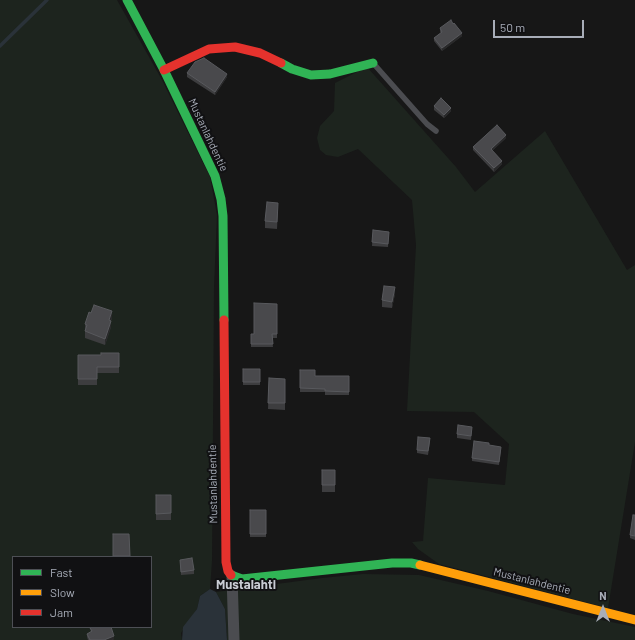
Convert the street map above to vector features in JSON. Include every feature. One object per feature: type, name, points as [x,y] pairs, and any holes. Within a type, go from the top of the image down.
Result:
[{"type":"street","name":"Mustanlahdentie","points":[[127,0],[164,70],[215,176],[221,199],[223,232],[226,562],[228,571],[232,576],[242,579],[392,563],[411,563],[635,620]]},
{"type":"street","points":[[164,70],[209,49],[235,47],[260,53],[292,69],[311,75],[330,74],[373,63]]},
{"type":"street","points":[[232,576],[234,640]]},
{"type":"lane","points":[[373,63],[427,124],[436,131]]},
{"type":"shaded area","points":[[0,0],[117,0],[162,80],[210,177],[217,215],[214,287],[212,561],[210,589],[200,596],[197,609],[181,633],[182,640],[0,640]]},
{"type":"shaded area","points":[[367,67],[456,167],[475,192],[545,131],[627,270],[635,265],[635,442],[608,608],[439,564],[418,549],[412,542],[423,541],[428,478],[505,485],[509,444],[474,412],[407,411],[416,245],[412,200],[358,149],[338,157],[326,155],[320,150],[317,138],[320,126],[334,111],[335,83]]},
{"type":"shaded area","points":[[363,574],[419,575],[488,591],[573,614],[635,627],[635,640],[227,640],[225,609],[216,592]]},
{"type":"shaded area","points":[[210,589],[216,592],[225,609],[227,640],[182,640],[183,627],[197,609],[200,596]]},
{"type":"building","points":[[451,20],[462,33],[442,48],[434,38],[442,32],[440,28]]},
{"type":"building","points":[[204,58],[227,74],[215,92],[187,73],[195,62]]},
{"type":"building","points":[[441,98],[451,108],[444,115],[434,106]]},
{"type":"building","points":[[497,125],[506,135],[491,149],[502,161],[494,168],[473,147]]},
{"type":"building","points":[[267,202],[278,203],[277,222],[265,221]]},
{"type":"building","points":[[373,230],[389,232],[388,244],[372,242]]},
{"type":"building","points":[[384,286],[395,287],[392,302],[382,300]]},
{"type":"building","points":[[254,303],[277,304],[277,334],[272,334],[273,344],[251,344],[251,334],[254,334]]},
{"type":"building","points":[[94,305],[112,311],[109,320],[111,321],[105,339],[85,331],[87,325],[85,324],[89,312],[91,313]]},
{"type":"building","points":[[101,353],[119,353],[119,367],[97,367],[97,379],[78,379],[78,355],[101,355]]},
{"type":"building","points":[[243,369],[260,369],[260,382],[243,382]]},
{"type":"building","points":[[300,370],[315,370],[315,376],[349,376],[349,392],[300,388]]},
{"type":"building","points":[[269,378],[285,379],[285,403],[268,403]]},
{"type":"building","points":[[458,425],[472,427],[471,436],[457,434]]},
{"type":"building","points":[[418,437],[430,438],[428,451],[417,450]]},
{"type":"building","points":[[474,441],[489,443],[489,445],[501,447],[499,462],[472,458]]},
{"type":"building","points":[[322,470],[335,470],[335,485],[322,485]]},
{"type":"building","points":[[156,495],[171,495],[171,513],[156,514]]},
{"type":"building","points":[[250,510],[266,510],[266,534],[250,534]]},
{"type":"building","points":[[633,515],[635,515],[635,536],[630,535]]},
{"type":"building","points":[[113,534],[129,534],[130,556],[113,556]]},
{"type":"building","points":[[192,558],[194,570],[181,572],[180,560]]},
{"type":"building","points":[[90,628],[111,628],[114,636],[104,640],[90,640],[87,634],[92,631]]},
{"type":"waterway","points":[[0,46],[47,0]]},
{"type":"traffic: fast","points":[[127,0],[164,70],[215,176],[221,199],[223,216],[224,320]]},
{"type":"traffic: fast","points":[[281,63],[292,69],[311,75],[330,74],[373,63]]},
{"type":"traffic: fast","points":[[231,575],[242,579],[392,563],[411,563],[420,565]]},
{"type":"traffic: slow","points":[[420,565],[635,620]]},
{"type":"traffic: jam","points":[[164,70],[209,49],[235,47],[260,53],[281,63]]},
{"type":"traffic: jam","points":[[224,320],[226,562],[228,571],[231,575]]},
{"type":"district","name":"Mustalahti","points":[[246,585]]}]
